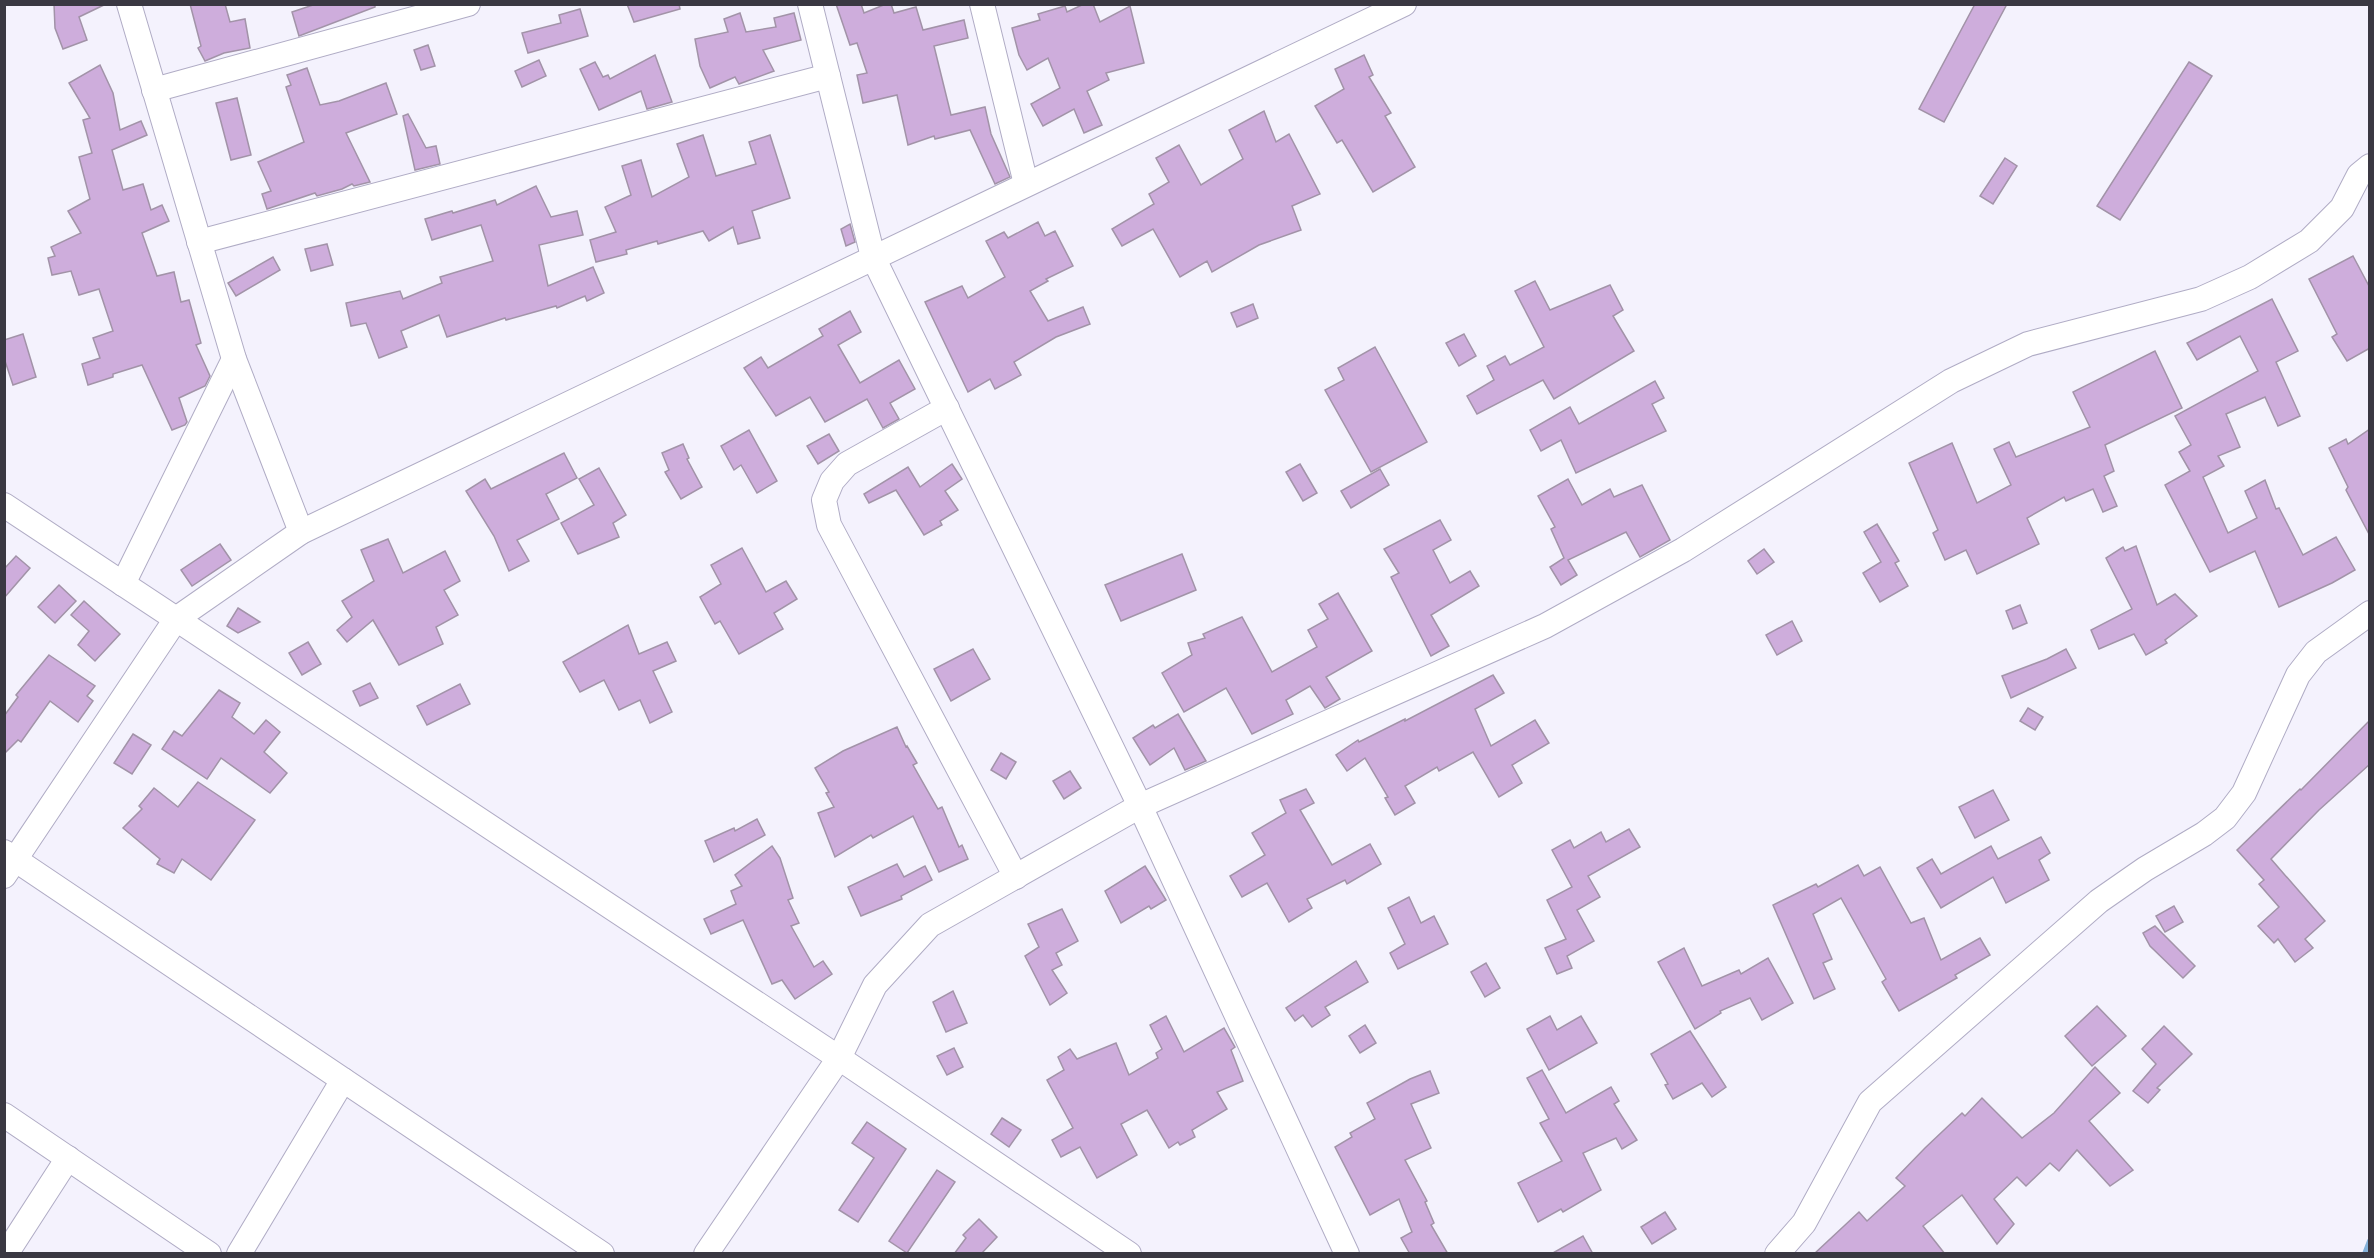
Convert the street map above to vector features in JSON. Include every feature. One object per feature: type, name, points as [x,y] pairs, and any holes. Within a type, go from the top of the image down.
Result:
[{"type":"street","points":[[129,4],[234,359],[301,532]]},
{"type":"street","points":[[154,90],[468,4]]},
{"type":"street","points":[[810,4],[873,257],[1140,806],[1347,1254]]},
{"type":"street","points":[[981,4],[1026,184]]},
{"type":"street","points":[[602,1254],[344,1080],[8,863],[176,619],[301,532],[1404,4]]},
{"type":"street","points":[[199,242],[828,76]]},
{"type":"street","points":[[706,1254],[839,1058],[875,985],[930,925],[1140,806],[1545,626],[1683,550],[1951,381],[2028,344],[2201,299],[2250,277],[2309,241],[2342,208],[2359,175],[2370,166]]},
{"type":"street","points":[[123,584],[234,359]]},
{"type":"street","points":[[947,408],[847,464],[832,481],[824,500],[829,525],[1016,877]]},
{"type":"street","points":[[4,505],[839,1058],[1129,1254]]},
{"type":"street","points":[[1777,1254],[1804,1224],[1870,1102],[2099,901],[2145,869],[2204,834],[2225,818],[2244,793],[2298,675],[2316,652],[2370,613]]},
{"type":"street","points":[[238,1254],[344,1080]]},
{"type":"street","points":[[4,1115],[208,1254]]},
{"type":"street","points":[[6,1254],[68,1158]]},
{"type":"building","points":[[54,4],[106,4],[79,17],[87,40],[63,49],[55,28]]},
{"type":"building","points":[[190,4],[225,4],[230,22],[245,19],[250,48],[224,53],[205,61],[198,48],[201,46]]},
{"type":"building","points":[[316,4],[375,4],[375,7],[299,36],[292,12]]},
{"type":"building","points":[[627,4],[679,4],[680,9],[634,22]]},
{"type":"building","points":[[836,4],[861,4],[864,13],[886,4],[891,4],[894,13],[916,7],[923,30],[964,20],[968,38],[934,46],[951,115],[985,107],[991,134],[1010,177],[995,184],[970,130],[935,139],[934,136],[908,145],[897,95],[863,103],[857,75],[867,73],[857,43],[850,45]]},
{"type":"building","points":[[1084,4],[1093,4],[1100,22],[1130,6],[1144,63],[1106,73],[1109,80],[1087,91],[1102,125],[1084,133],[1074,109],[1043,126],[1031,104],[1060,88],[1048,58],[1027,70],[1019,55],[1012,28],[1040,20],[1038,14],[1065,6],[1067,12]]},
{"type":"building","points":[[1975,4],[2007,4],[1944,122],[1919,109]]},
{"type":"building","points":[[580,9],[588,36],[528,53],[522,33],[561,23],[559,15]]},
{"type":"building","points":[[740,13],[746,32],[776,27],[774,18],[794,13],[801,40],[763,50],[774,71],[739,84],[735,77],[710,88],[700,66],[695,39],[728,32],[724,19]]},
{"type":"building","points":[[428,45],[435,66],[421,70],[414,50]]},
{"type":"building","points":[[655,55],[672,102],[647,109],[641,91],[599,110],[580,69],[595,62],[603,77],[608,75],[610,79]]},
{"type":"building","points":[[1364,55],[1373,75],[1369,77],[1391,113],[1385,116],[1415,167],[1373,192],[1342,140],[1337,143],[1315,106],[1344,89],[1335,69]]},
{"type":"building","points":[[539,60],[546,76],[522,87],[515,71]]},
{"type":"building","points":[[2189,62],[2212,76],[2120,220],[2097,206]]},
{"type":"building","points":[[100,65],[113,93],[120,130],[141,121],[147,135],[112,150],[123,190],[143,184],[151,210],[162,205],[169,221],[142,233],[157,276],[174,272],[181,302],[189,300],[201,343],[196,345],[210,376],[205,386],[179,398],[187,422],[172,430],[142,365],[88,385],[82,364],[100,358],[93,338],[113,331],[99,289],[79,295],[71,271],[52,275],[48,258],[55,256],[51,247],[81,233],[68,211],[90,199],[79,157],[92,153],[83,120],[90,118],[69,83]]},
{"type":"building","points":[[307,68],[320,105],[339,101],[386,83],[397,114],[346,133],[370,182],[354,186],[352,184],[317,196],[315,193],[267,209],[262,194],[271,191],[258,162],[304,142],[286,87],[291,85],[287,75]]},
{"type":"building","points":[[237,98],[251,155],[231,160],[216,103]]},
{"type":"building","points":[[1264,111],[1276,142],[1289,134],[1320,194],[1292,206],[1301,230],[1259,245],[1212,272],[1207,261],[1180,277],[1153,229],[1122,246],[1112,229],[1154,204],[1149,194],[1169,182],[1156,158],[1179,145],[1201,185],[1243,159],[1229,130]]},
{"type":"building","points":[[408,114],[426,148],[436,146],[440,164],[415,170],[403,116]]},
{"type":"building","points":[[703,135],[716,176],[756,164],[749,142],[770,135],[790,198],[752,211],[760,238],[738,244],[733,227],[709,241],[703,231],[658,244],[657,241],[626,250],[627,254],[596,262],[590,240],[616,232],[605,207],[631,195],[622,166],[641,160],[652,197],[689,177],[677,144]]},
{"type":"building","points":[[2005,158],[2017,166],[1993,204],[1980,196]]},
{"type":"building","points":[[536,186],[551,217],[577,211],[583,235],[539,245],[548,286],[593,267],[604,293],[587,301],[585,296],[557,308],[556,306],[506,320],[505,318],[447,337],[439,315],[401,331],[407,347],[379,358],[366,323],[351,326],[346,303],[400,291],[403,299],[442,283],[440,277],[493,261],[481,225],[432,240],[425,219],[495,200],[497,205]]},
{"type":"building","points":[[1038,222],[1045,236],[1055,231],[1073,266],[1046,279],[1048,281],[1030,291],[1048,321],[1083,307],[1090,324],[1056,337],[1014,362],[1021,375],[995,389],[990,379],[968,392],[925,302],[962,286],[968,298],[1005,277],[986,241],[1004,232],[1008,238]]},
{"type":"building","points":[[850,224],[855,242],[846,246],[841,229]]},
{"type":"building","points":[[327,244],[333,265],[311,271],[305,249]]},
{"type":"building","points":[[2353,256],[2370,288],[2370,348],[2347,361],[2332,337],[2337,334],[2309,279]]},
{"type":"building","points":[[273,257],[280,270],[236,296],[228,283]]},
{"type":"building","points":[[1535,281],[1550,310],[1610,285],[1623,310],[1613,316],[1634,351],[1554,399],[1543,380],[1477,414],[1467,396],[1494,380],[1487,366],[1505,356],[1510,365],[1544,347],[1515,291]]},
{"type":"building","points":[[2272,299],[2298,351],[2276,362],[2300,416],[2278,426],[2265,397],[2226,414],[2240,447],[2218,456],[2224,466],[2203,477],[2228,533],[2257,518],[2245,491],[2265,480],[2276,509],[2279,508],[2303,555],[2336,537],[2355,570],[2279,607],[2255,551],[2210,572],[2165,485],[2190,471],[2179,452],[2191,445],[2175,416],[2258,371],[2240,336],[2197,360],[2187,343]]},
{"type":"building","points":[[1253,304],[1258,318],[1237,327],[1231,313]]},
{"type":"building","points":[[850,311],[861,332],[838,345],[860,383],[899,360],[915,389],[890,403],[899,419],[883,428],[867,399],[825,422],[810,397],[776,416],[744,368],[761,357],[768,368],[823,336],[819,329]]},
{"type":"building","points":[[23,334],[36,377],[13,385],[4,358],[4,340]]},
{"type":"building","points":[[1464,334],[1476,356],[1459,366],[1446,343]]},
{"type":"building","points":[[1375,347],[1427,442],[1371,472],[1325,390],[1344,380],[1338,368]]},
{"type":"building","points":[[2155,351],[2182,408],[2105,445],[2114,471],[2104,476],[2117,506],[2103,512],[2093,489],[2066,501],[2064,497],[2027,518],[2039,544],[1977,574],[1966,550],[1945,560],[1933,533],[1938,530],[1909,463],[1952,443],[1977,503],[2011,485],[1994,449],[2009,442],[2016,457],[2090,427],[2073,392]]},
{"type":"building","points":[[1655,381],[1664,398],[1652,404],[1666,431],[1576,473],[1561,440],[1541,451],[1530,430],[1570,407],[1579,424]]},
{"type":"building","points":[[2370,429],[2370,536],[2346,490],[2348,487],[2329,448],[2346,439],[2348,444]]},
{"type":"building","points":[[749,430],[777,481],[757,493],[741,465],[734,470],[721,446]]},
{"type":"building","points":[[829,434],[839,451],[818,464],[807,446]]},
{"type":"building","points":[[683,444],[689,458],[687,459],[702,487],[681,499],[665,472],[669,470],[662,453]]},
{"type":"building","points":[[564,453],[577,478],[546,494],[559,519],[517,540],[529,561],[509,571],[494,536],[466,491],[485,479],[491,489]]},
{"type":"building","points":[[952,464],[962,479],[945,491],[958,510],[940,521],[942,525],[924,535],[896,490],[869,503],[864,494],[908,467],[920,487]]},
{"type":"building","points":[[1300,464],[1317,493],[1303,501],[1286,472]]},
{"type":"building","points":[[599,468],[626,515],[613,523],[619,537],[578,554],[561,523],[594,505],[579,479]]},
{"type":"building","points":[[1380,469],[1389,485],[1351,508],[1341,491]]},
{"type":"building","points":[[1568,479],[1582,505],[1610,489],[1614,497],[1642,485],[1670,540],[1640,557],[1626,532],[1568,560],[1577,575],[1561,585],[1550,567],[1564,558],[1551,529],[1555,527],[1538,496]]},
{"type":"building","points":[[1440,520],[1451,540],[1433,550],[1450,583],[1470,571],[1479,586],[1431,615],[1449,646],[1431,656],[1391,577],[1399,573],[1384,549]]},
{"type":"building","points":[[1877,524],[1899,561],[1895,563],[1908,586],[1880,602],[1863,573],[1881,562],[1864,532]]},
{"type":"building","points":[[388,539],[403,573],[445,551],[460,581],[444,590],[458,615],[436,627],[443,644],[399,665],[373,620],[347,642],[337,630],[352,617],[342,601],[374,581],[361,550]]},
{"type":"building","points":[[220,544],[231,560],[192,586],[181,570]]},
{"type":"building","points":[[2136,546],[2157,605],[2175,594],[2197,616],[2165,640],[2167,643],[2146,655],[2134,634],[2099,649],[2091,630],[2132,609],[2106,558],[2123,547],[2125,551]]},
{"type":"building","points":[[742,548],[766,592],[786,581],[797,599],[774,613],[783,629],[739,654],[720,621],[715,624],[700,597],[721,584],[711,565]]},
{"type":"building","points":[[1764,549],[1774,562],[1757,574],[1748,561]]},
{"type":"building","points":[[1182,554],[1196,590],[1121,621],[1105,585]]},
{"type":"building","points":[[16,556],[30,568],[4,598],[4,569]]},
{"type":"building","points":[[59,585],[76,601],[55,623],[38,607]]},
{"type":"building","points":[[1338,593],[1372,651],[1326,677],[1340,699],[1325,708],[1310,686],[1286,700],[1293,714],[1252,734],[1226,688],[1184,712],[1162,673],[1192,655],[1188,643],[1205,638],[1203,634],[1242,617],[1272,672],[1317,647],[1308,630],[1328,619],[1319,604]]},
{"type":"building","points":[[84,601],[120,634],[95,661],[78,645],[89,631],[71,615]]},
{"type":"building","points":[[2020,605],[2027,623],[2013,629],[2006,611]]},
{"type":"building","points":[[238,608],[260,622],[238,633],[227,626]]},
{"type":"building","points":[[1792,621],[1802,641],[1777,655],[1766,635]]},
{"type":"building","points":[[628,625],[639,654],[667,642],[676,661],[653,671],[672,712],[650,723],[640,700],[619,710],[604,680],[580,692],[563,662]]},
{"type":"building","points":[[308,642],[321,664],[302,675],[289,653]]},
{"type":"building","points":[[973,649],[990,679],[951,701],[934,669]]},
{"type":"building","points":[[2066,649],[2076,668],[2011,698],[2002,676],[2047,659]]},
{"type":"building","points":[[49,655],[95,686],[87,696],[93,701],[78,722],[50,701],[21,742],[18,740],[4,754],[4,716],[18,697],[16,695]]},
{"type":"building","points":[[1493,675],[1504,693],[1475,709],[1491,746],[1535,720],[1549,743],[1512,765],[1522,783],[1499,797],[1473,752],[1439,771],[1437,767],[1405,786],[1415,803],[1395,815],[1385,798],[1388,797],[1365,758],[1347,771],[1336,755],[1358,740],[1359,742],[1405,719],[1405,721]]},
{"type":"building","points":[[370,683],[378,698],[360,706],[353,691]]},
{"type":"building","points":[[460,684],[470,704],[427,725],[417,706]]},
{"type":"building","points":[[219,690],[240,703],[232,717],[254,734],[266,720],[280,732],[264,752],[287,773],[270,793],[221,758],[207,779],[162,749],[174,731],[182,736]]},
{"type":"building","points":[[2028,708],[2043,717],[2035,730],[2020,721]]},
{"type":"building","points":[[1178,714],[1206,761],[1185,770],[1174,748],[1150,765],[1133,738],[1153,725],[1155,728]]},
{"type":"building","points":[[2370,720],[2370,764],[2319,810],[2271,859],[2325,921],[2305,939],[2313,948],[2295,962],[2278,939],[2274,943],[2258,926],[2279,907],[2259,884],[2264,880],[2237,850],[2301,790]]},
{"type":"building","points":[[897,727],[906,747],[917,763],[913,765],[938,809],[942,807],[959,847],[962,845],[968,859],[939,872],[913,816],[873,838],[871,835],[835,857],[818,813],[834,807],[826,793],[829,792],[815,768],[843,751]]},
{"type":"building","points":[[133,734],[151,745],[132,774],[114,763]]},
{"type":"building","points":[[1001,753],[1016,762],[1006,779],[991,770]]},
{"type":"building","points":[[1070,771],[1081,788],[1064,799],[1053,781]]},
{"type":"building","points":[[198,782],[255,820],[211,880],[182,859],[174,873],[157,864],[160,859],[123,828],[142,809],[139,806],[154,788],[178,807]]},
{"type":"building","points":[[1306,789],[1314,803],[1300,810],[1332,865],[1370,844],[1381,864],[1347,884],[1345,880],[1307,899],[1312,908],[1289,922],[1267,883],[1242,897],[1230,876],[1265,855],[1252,833],[1286,813],[1280,800]]},
{"type":"building","points":[[1993,790],[2009,820],[1975,838],[1959,807]]},
{"type":"building","points":[[757,819],[765,835],[714,862],[705,841],[734,828],[735,831]]},
{"type":"building","points":[[1629,829],[1640,847],[1588,876],[1600,897],[1577,910],[1594,941],[1567,956],[1572,968],[1557,974],[1545,948],[1566,939],[1547,900],[1572,887],[1552,850],[1570,840],[1574,848],[1601,832],[1606,842]]},
{"type":"building","points":[[2041,837],[2050,853],[2039,860],[2049,880],[2006,903],[1993,877],[1941,908],[1917,868],[1932,859],[1941,874],[1991,846],[1998,859]]},
{"type":"building","points":[[772,846],[780,858],[793,898],[788,900],[799,923],[791,926],[814,967],[823,961],[832,974],[795,999],[782,980],[772,984],[743,920],[711,934],[704,919],[736,904],[731,891],[742,886],[735,875]]},
{"type":"building","points":[[897,864],[904,877],[925,866],[932,880],[901,896],[902,899],[861,916],[848,887]]},
{"type":"building","points":[[1858,865],[1864,876],[1880,867],[1911,923],[1924,918],[1941,960],[1980,938],[1990,955],[1955,975],[1957,978],[1899,1011],[1882,982],[1886,979],[1841,898],[1813,914],[1832,959],[1823,963],[1835,989],[1814,999],[1773,905],[1816,884],[1818,887]]},
{"type":"building","points":[[1145,866],[1166,900],[1151,909],[1149,906],[1121,923],[1105,891]]},
{"type":"building","points":[[1409,897],[1421,923],[1434,916],[1448,944],[1398,969],[1390,953],[1405,944],[1388,908]]},
{"type":"building","points":[[2174,906],[2183,922],[2165,932],[2156,916]]},
{"type":"building","points":[[1062,909],[1078,941],[1056,953],[1062,965],[1052,970],[1067,993],[1050,1005],[1025,956],[1039,947],[1028,924]]},
{"type":"building","points":[[2155,926],[2195,966],[2183,978],[2150,946],[2143,933]]},
{"type":"building","points":[[1684,948],[1702,986],[1739,970],[1741,974],[1768,958],[1793,1003],[1762,1020],[1750,998],[1720,1011],[1721,1013],[1695,1029],[1658,962]]},
{"type":"building","points":[[1356,961],[1368,982],[1325,1007],[1330,1015],[1312,1027],[1303,1015],[1295,1021],[1286,1008]]},
{"type":"building","points":[[1486,963],[1500,988],[1485,997],[1471,972]]},
{"type":"building","points":[[953,991],[967,1023],[946,1032],[933,1002]]},
{"type":"building","points":[[2097,1006],[2126,1036],[2092,1066],[2065,1036]]},
{"type":"building","points":[[1166,1016],[1184,1052],[1224,1028],[1235,1047],[1231,1050],[1243,1081],[1217,1092],[1227,1109],[1192,1130],[1195,1137],[1180,1145],[1178,1142],[1169,1148],[1147,1110],[1121,1124],[1137,1155],[1097,1178],[1080,1147],[1061,1157],[1052,1140],[1073,1128],[1047,1080],[1064,1070],[1058,1057],[1070,1049],[1077,1059],[1116,1043],[1129,1075],[1158,1058],[1156,1053],[1162,1049],[1150,1025]]},
{"type":"building","points":[[1550,1016],[1557,1030],[1581,1016],[1597,1043],[1549,1070],[1527,1029]]},
{"type":"building","points":[[1365,1025],[1376,1043],[1360,1053],[1349,1036]]},
{"type":"building","points":[[2164,1026],[2192,1054],[2157,1088],[2160,1090],[2148,1103],[2133,1091],[2156,1064],[2142,1049]]},
{"type":"building","points":[[1690,1031],[1726,1087],[1712,1097],[1702,1083],[1673,1099],[1665,1085],[1668,1084],[1651,1054]]},
{"type":"building","points":[[954,1048],[963,1067],[947,1075],[937,1056]]},
{"type":"building","points":[[2095,1067],[2120,1093],[2089,1121],[2133,1170],[2110,1186],[2077,1150],[2059,1171],[2050,1163],[2026,1186],[2017,1177],[1994,1199],[2014,1224],[1997,1244],[1962,1195],[1923,1226],[1945,1254],[1814,1254],[1859,1212],[1867,1221],[1905,1186],[1896,1178],[1962,1113],[1965,1116],[1982,1098],[2022,1138],[2054,1113]]},
{"type":"building","points":[[1542,1070],[1566,1113],[1611,1087],[1619,1101],[1614,1104],[1637,1140],[1622,1149],[1616,1138],[1583,1153],[1601,1190],[1563,1212],[1561,1209],[1538,1222],[1518,1183],[1562,1161],[1540,1123],[1549,1119],[1527,1078]]},
{"type":"building","points":[[1430,1071],[1439,1093],[1411,1104],[1431,1148],[1405,1160],[1427,1201],[1425,1202],[1434,1223],[1431,1225],[1448,1254],[1410,1254],[1401,1238],[1412,1232],[1399,1199],[1370,1215],[1335,1147],[1352,1137],[1350,1133],[1375,1119],[1367,1103],[1410,1079]]},
{"type":"building","points":[[1002,1118],[1021,1130],[1009,1147],[991,1134]]},
{"type":"building","points":[[867,1122],[906,1149],[858,1222],[839,1210],[874,1158],[852,1143]]},
{"type":"building","points":[[937,1170],[955,1182],[907,1253],[889,1241]]},
{"type":"building","points":[[1665,1212],[1676,1229],[1652,1244],[1641,1227]]},
{"type":"building","points":[[979,1219],[997,1237],[981,1254],[954,1254],[966,1238],[963,1235]]},
{"type":"building","points":[[1583,1236],[1593,1254],[1551,1254]]},
{"type":"waterway","points":[[2365,1254],[2370,1241]]}]
